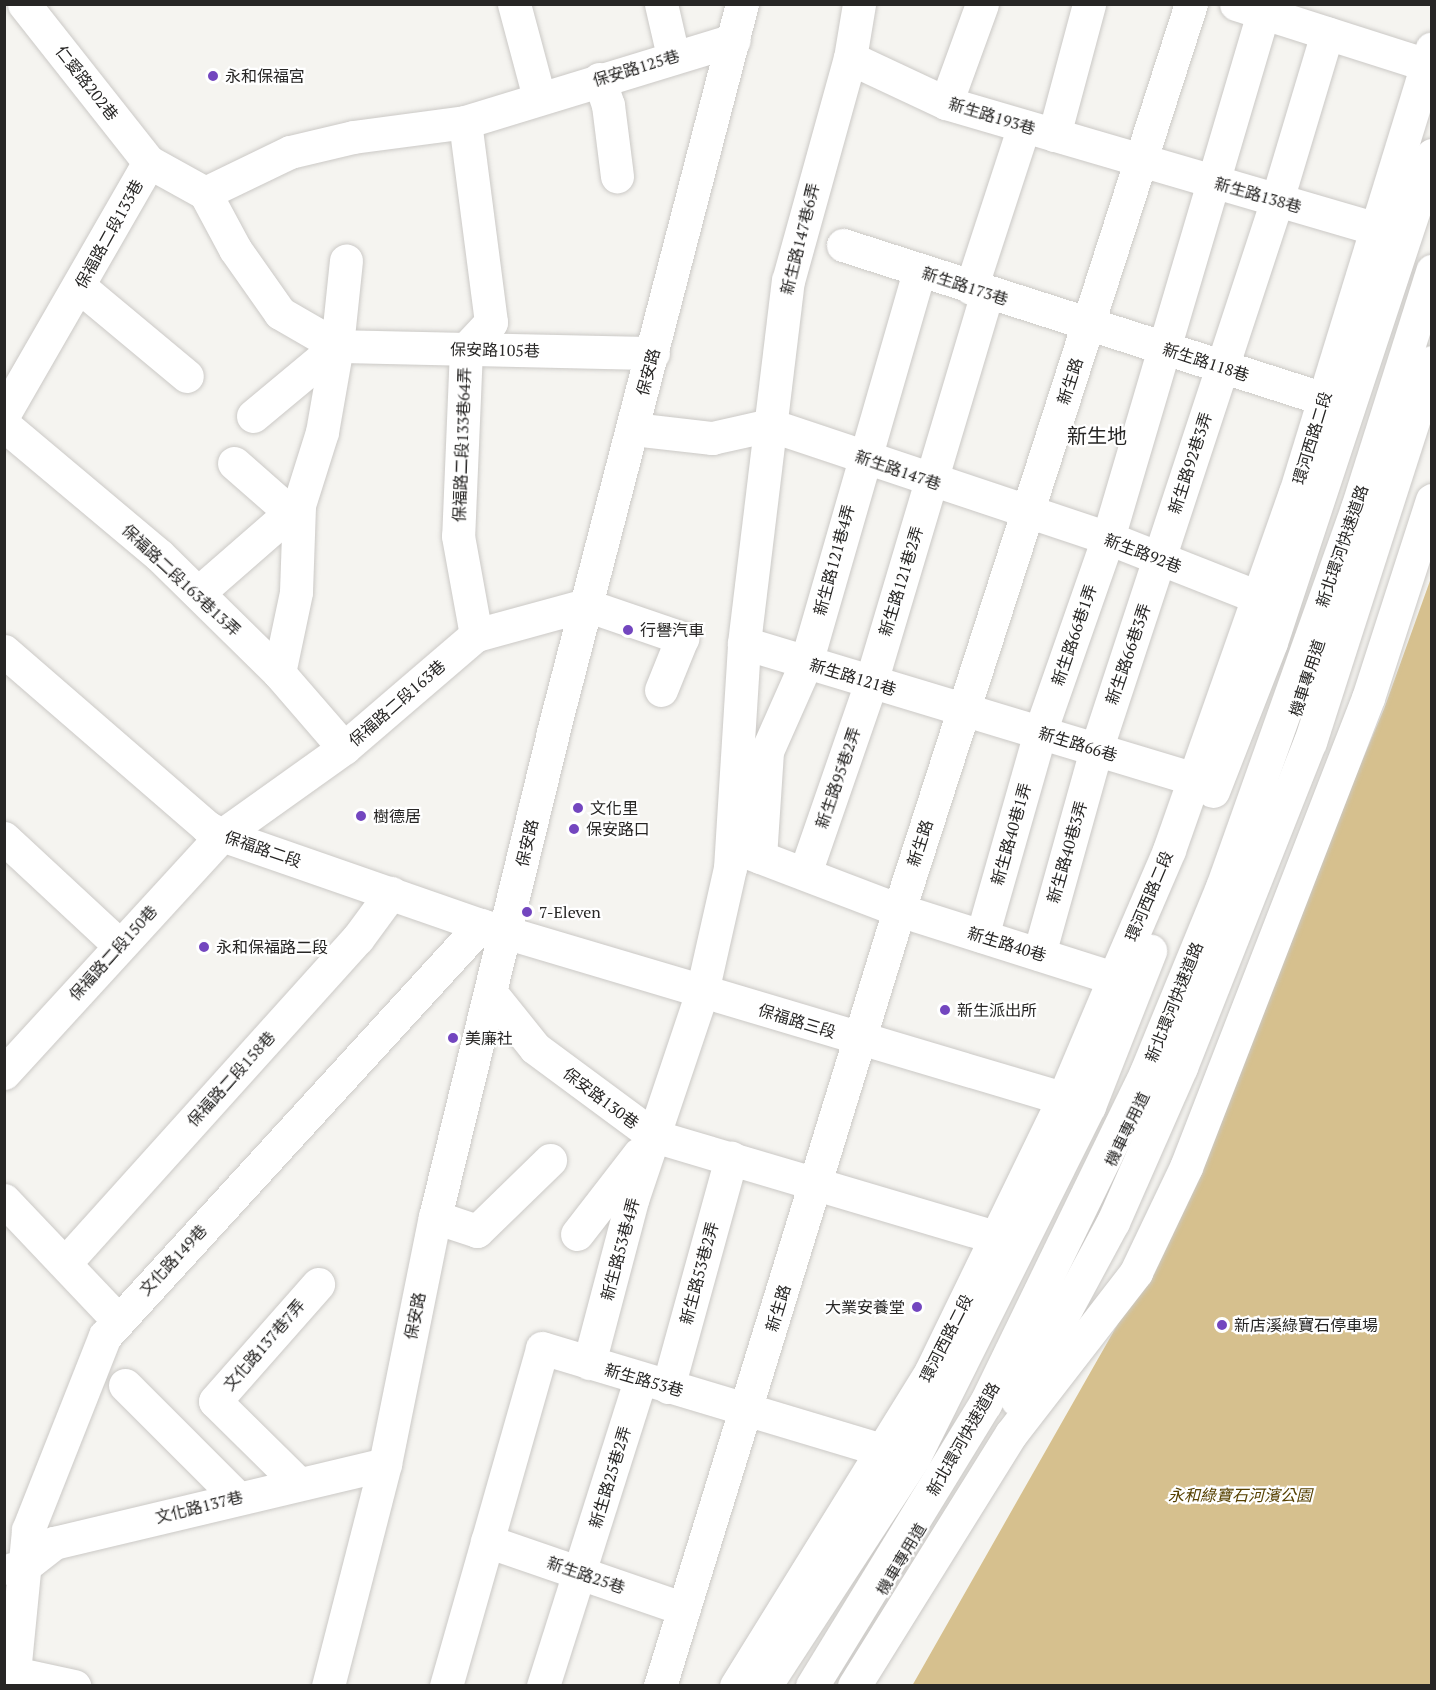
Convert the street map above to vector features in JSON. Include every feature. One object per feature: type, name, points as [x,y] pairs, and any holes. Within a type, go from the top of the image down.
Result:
[{"type":"main road","name":"仁愛路202巷","points":[[24,4],[149,162]]},
{"type":"main road","points":[[337,346],[280,313],[235,249],[205,193],[290,152],[352,137],[465,122],[539,97],[514,4]]},
{"type":"main road","points":[[661,4],[673,56]]},
{"type":"main road","name":"保安路","points":[[328,1686],[385,1464],[435,1217],[491,993],[494,928],[586,605],[742,4]]},
{"type":"main road","name":"新生路147巷6弄","points":[[746,852],[744,643],[788,281],[850,58],[859,4]]},
{"type":"main road","points":[[946,103],[982,4]]},
{"type":"main road","name":"新生路121巷2弄","points":[[871,682],[931,481],[979,290],[1089,4]]},
{"type":"main road","name":"新生路","points":[[660,1686],[899,910],[1191,4]]},
{"type":"main road","points":[[1250,9],[1327,33],[1429,57]]},
{"type":"main road","name":"新生路66巷1弄","points":[[1040,732],[1108,538],[1161,348],[1213,182],[1250,9]]},
{"type":"main road","name":"新生路92巷3弄","points":[[1160,558],[1277,200],[1327,33]]},
{"type":"main road","name":"保安路125巷","points":[[539,97],[734,40]]},
{"type":"main road","name":"環河西路二段","points":[[736,1686],[931,1371],[996,1237],[1076,1102],[1114,978],[1194,779],[1258,597],[1324,399],[1429,57]]},
{"type":"main road","name":"新生路193巷","points":[[850,58],[946,103],[1141,160]]},
{"type":"main road","points":[[599,79],[608,105],[617,176]]},
{"type":"main road","name":"保福路二段133巷64弄","points":[[465,122],[491,322],[466,349],[458,536],[476,635]]},
{"type":"main road","name":"環河西路二段","points":[[765,1686],[914,1457],[1076,1102],[1271,642],[1431,155]]},
{"type":"main road","name":"新生路138巷","points":[[1141,160],[1376,229]]},
{"type":"main road","name":"保福路二段133巷","points":[[4,414],[80,287],[149,162],[205,193]]},
{"type":"main road","name":"新生路173巷","points":[[843,245],[1088,325]]},
{"type":"main road","points":[[279,673],[296,592],[295,509],[322,432],[337,346],[346,260]]},
{"type":"main road","name":"新生路121巷4弄","points":[[746,852],[767,751],[806,663],[862,457],[919,271]]},
{"type":"main road","name":"新北環河快速道路","points":[[812,1686],[985,1404],[1146,1072],[1221,887],[1357,508],[1431,271]]},
{"type":"main road","points":[[80,287],[187,376]]},
{"type":"main road","name":"機車專用道","points":[[821,1686],[894,1573],[994,1403],[1152,1077],[1287,738],[1431,296]]},
{"type":"main road","name":"新生路118巷","points":[[1088,325],[1324,399]]},
{"type":"main road","points":[[253,416],[337,346]]},
{"type":"main road","name":"保安路105巷","points":[[337,346],[653,353]]},
{"type":"main road","points":[[1011,1434],[1017,1399],[1113,1222],[1181,1067],[1310,742],[1431,362]]},
{"type":"main road","name":"保福路二段163巷13弄","points":[[4,425],[159,555],[279,673],[344,748]]},
{"type":"main road","points":[[633,429],[712,438],[770,425]]},
{"type":"main road","name":"新生路147巷","points":[[770,425],[1027,514]]},
{"type":"main road","points":[[234,463],[295,509]]},
{"type":"main road","points":[[854,1686],[1011,1434],[1136,1272],[1186,1167],[1368,698],[1431,500]]},
{"type":"main road","points":[[198,593],[295,509]]},
{"type":"main road","name":"新生路92巷","points":[[1027,514],[1108,538],[1258,597]]},
{"type":"main road","name":"新生路66巷3弄","points":[[1096,750],[1160,558]]},
{"type":"main road","points":[[586,605],[682,638],[662,690]]},
{"type":"main road","name":"保福路二段163巷","points":[[222,835],[344,748],[476,635],[586,605]]},
{"type":"main road","name":"新生路121巷","points":[[744,643],[963,710]]},
{"type":"main road","name":"保福路二段","points":[[4,651],[207,826],[222,835],[494,928]]},
{"type":"main road","name":"新生路95巷2弄","points":[[805,873],[871,682]]},
{"type":"main road","name":"新生路66巷","points":[[963,710],[1194,779]]},
{"type":"main road","name":"新生路40巷1弄","points":[[982,936],[1040,732]]},
{"type":"main road","name":"新生路40巷3弄","points":[[1038,954],[1096,750]]},
{"type":"main road","name":"保福路二段150巷","points":[[4,1073],[222,835]]},
{"type":"main road","points":[[4,838],[119,945]]},
{"type":"main road","name":"新生路40巷","points":[[746,852],[899,910],[1114,978]]},
{"type":"main road","name":"新生路53巷4弄","points":[[589,1363],[654,1136],[746,852]]},
{"type":"main road","name":"保福路二段158巷","points":[[66,1262],[358,938],[391,893]]},
{"type":"main road","name":"保福路三段","points":[[494,928],[860,1040],[1076,1102]]},
{"type":"main road","name":"文化路149巷","points":[[9,1672],[13,1569],[95,1356],[118,1320],[494,928]]},
{"type":"main road","name":"保安路130巷","points":[[491,993],[535,1048],[654,1136],[577,1234]]},
{"type":"main road","points":[[654,1136],[817,1182],[996,1237]]},
{"type":"main road","name":"新生路53巷2弄","points":[[654,1384],[731,1158]]},
{"type":"main road","points":[[435,1217],[477,1231],[550,1160]]},
{"type":"main road","points":[[4,1200],[66,1262],[118,1320]]},
{"type":"main road","name":"文化路137巷7弄","points":[[297,1482],[215,1401],[318,1284]]},
{"type":"main road","name":"新生路53巷","points":[[488,1541],[543,1348],[654,1384],[747,1409],[882,1450]]},
{"type":"main road","name":"新生路25巷2弄","points":[[543,1686],[580,1573],[654,1384]]},
{"type":"main road","points":[[125,1385],[238,1498]]},
{"type":"main road","name":"文化路137巷","points":[[13,1569],[54,1543],[297,1482],[385,1464]]},
{"type":"main road","points":[[446,1686],[488,1541]]},
{"type":"main road","name":"新生路25巷","points":[[488,1541],[684,1609]]},
{"type":"main road","points":[[9,1672],[74,1686]]},
{"type":"green space","name":"永和綠寶石河濱公園","points":[[1431,578],[1431,1685],[912,1686],[1144,1278],[1384,709]]},
{"type":"place","name":"永和保福宮","points":[[213,76]]},
{"type":"place","name":"行譽汽車","points":[[628,630]]},
{"type":"place","name":"文化里","points":[[578,808]]},
{"type":"place","name":"樹德居","points":[[361,816]]},
{"type":"place","name":"保安路口","points":[[574,829]]},
{"type":"place","name":"7-Eleven","points":[[527,912]]},
{"type":"place","name":"永和保福路二段","points":[[204,947]]},
{"type":"place","name":"新生派出所","points":[[945,1010]]},
{"type":"place","name":"美廉社","points":[[453,1038]]},
{"type":"place","name":"大業安養堂","points":[[917,1307]]},
{"type":"place","name":"新店溪綠寶石停車場","points":[[1222,1325]]},
{"type":"district","name":"新生地","points":[[1097,435]]}]
